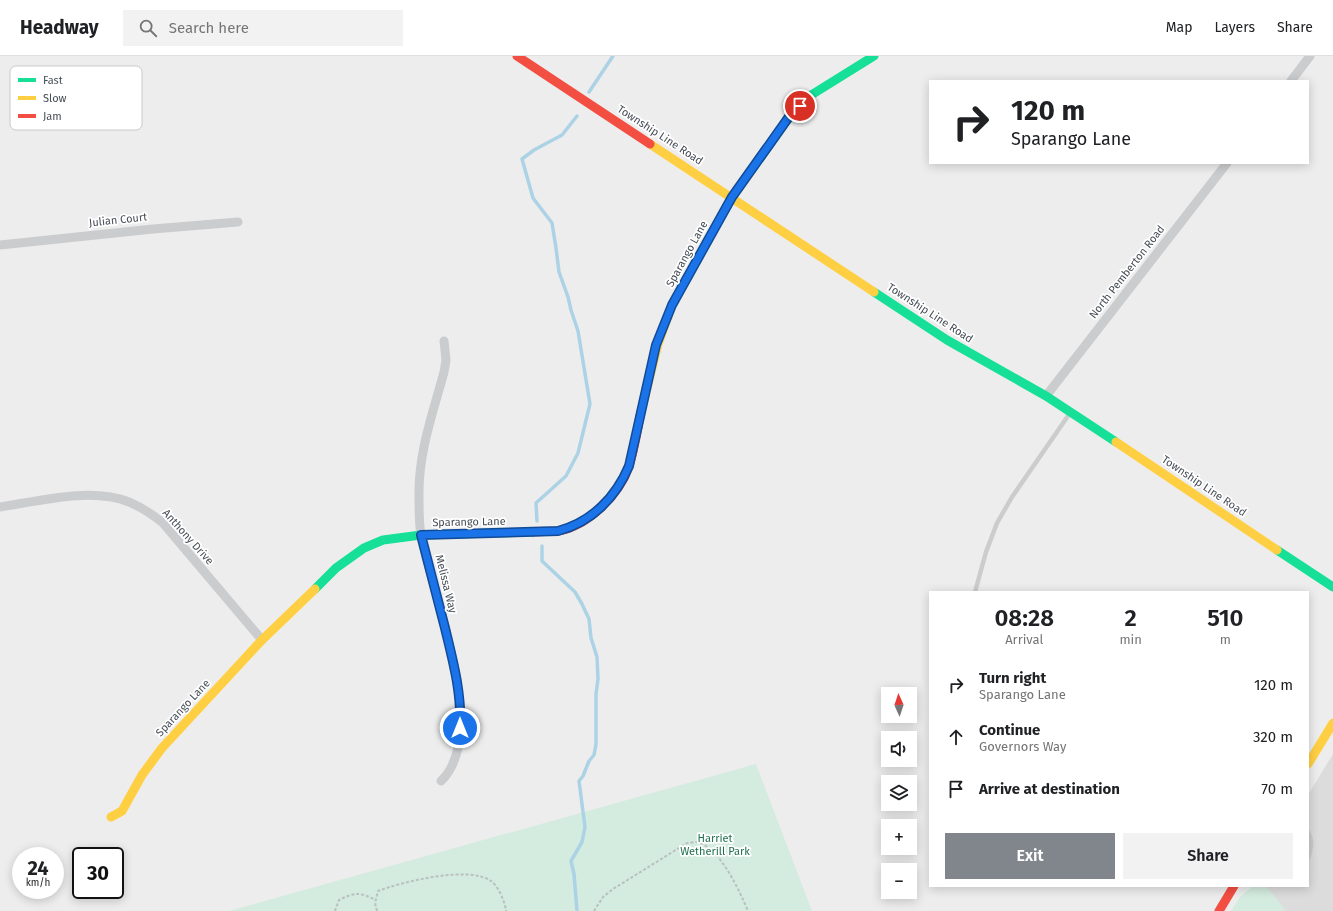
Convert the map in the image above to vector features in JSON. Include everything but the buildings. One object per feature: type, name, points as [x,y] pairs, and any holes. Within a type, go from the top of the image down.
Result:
[{"type":"street","name":"Township Line Road","points":[[517,56],[947,340],[1046,396],[1333,586]]},
{"type":"street","name":"Sparango Lane","points":[[110,817],[122,811],[134,794],[142,775],[162,748],[262,640],[336,568],[364,548],[383,540],[421,535],[558,531],[572,527],[597,512],[608,500],[624,477],[629,466],[656,345],[664,322],[732,197],[791,114],[808,97],[874,56]]},
{"type":"street","points":[[1292,80],[1310,56]]},
{"type":"street","name":"North Pemberton Road","points":[[1046,396],[1226,164]]},
{"type":"street","name":"Julian Court","points":[[0,245],[153,229],[238,222]]},
{"type":"street","name":"Melissa Way","points":[[441,781],[448,775],[456,759],[461,715],[459,689],[421,535],[419,496],[420,464],[423,447],[446,360],[444,341]]},
{"type":"street","name":"Anthony Drive","points":[[0,507],[81,495],[94,495],[127,501],[141,508],[163,523],[262,640]]},
{"type":"street","points":[[1309,762],[1333,723]]},
{"type":"street","points":[[1219,911],[1233,887]]},
{"type":"lane","points":[[975,591],[984,559],[997,523],[1012,497],[1070,412]]},
{"type":"lane","points":[[1309,834],[1312,849],[1309,856]]},
{"type":"path","points":[[594,911],[603,897],[613,889],[687,843],[697,842],[710,849],[718,858],[732,878],[748,911]]},
{"type":"path","points":[[377,911],[375,903],[378,891],[392,886],[439,876],[475,876],[491,881],[497,887],[506,911]]},
{"type":"path","points":[[335,911],[339,900],[349,895],[362,893],[376,900]]},
{"type":"shaded area","points":[[1333,754],[1333,911],[1236,911],[1251,887],[1309,887],[1309,793]]},
{"type":"green space","name":"Harriet Wetherill Park","points":[[756,764],[812,911],[229,911]]},
{"type":"green space","points":[[1252,887],[1267,887],[1286,911],[1231,911],[1240,897]]},
{"type":"waterway","points":[[589,92],[613,56]]},
{"type":"waterway","points":[[537,521],[536,503],[566,476],[578,453],[590,404],[578,331],[559,272],[552,223],[533,198],[522,159],[534,150],[562,135],[577,116]]},
{"type":"waterway","points":[[542,546],[542,561],[575,592],[582,604],[589,619],[591,638],[597,657],[598,679],[596,694],[596,744],[594,755],[589,761],[583,776],[579,781],[585,827],[582,842],[571,861],[574,874],[577,911]]},
{"type":"traffic: fast","points":[[751,171],[791,114],[808,97],[874,56]]},
{"type":"traffic: fast","points":[[874,292],[947,340],[1046,396],[1116,442]]},
{"type":"traffic: fast","points":[[315,589],[336,568],[364,548],[383,540],[421,535],[533,532]]},
{"type":"traffic: fast","points":[[1277,550],[1333,587]]},
{"type":"traffic: slow","points":[[650,144],[874,292]]},
{"type":"traffic: slow","points":[[641,412],[658,344],[672,305],[732,197],[751,171]]},
{"type":"traffic: slow","points":[[1116,442],[1277,550]]},
{"type":"traffic: slow","points":[[111,817],[122,811],[142,775],[162,748],[262,640],[315,589]]},
{"type":"traffic: slow","points":[[1309,762],[1333,723]]},
{"type":"traffic: jam","points":[[517,56],[650,144]]},
{"type":"traffic: jam","points":[[533,532],[558,531],[569,528],[591,516],[610,498],[625,477],[629,466],[641,412]]},
{"type":"traffic: jam","points":[[1219,911],[1233,887]]},
{"type":"route","points":[[460,728],[461,715],[459,689],[421,535],[558,531],[572,527],[597,512],[608,500],[624,477],[629,466],[656,345],[672,305],[732,197],[791,114],[800,106]]}]
